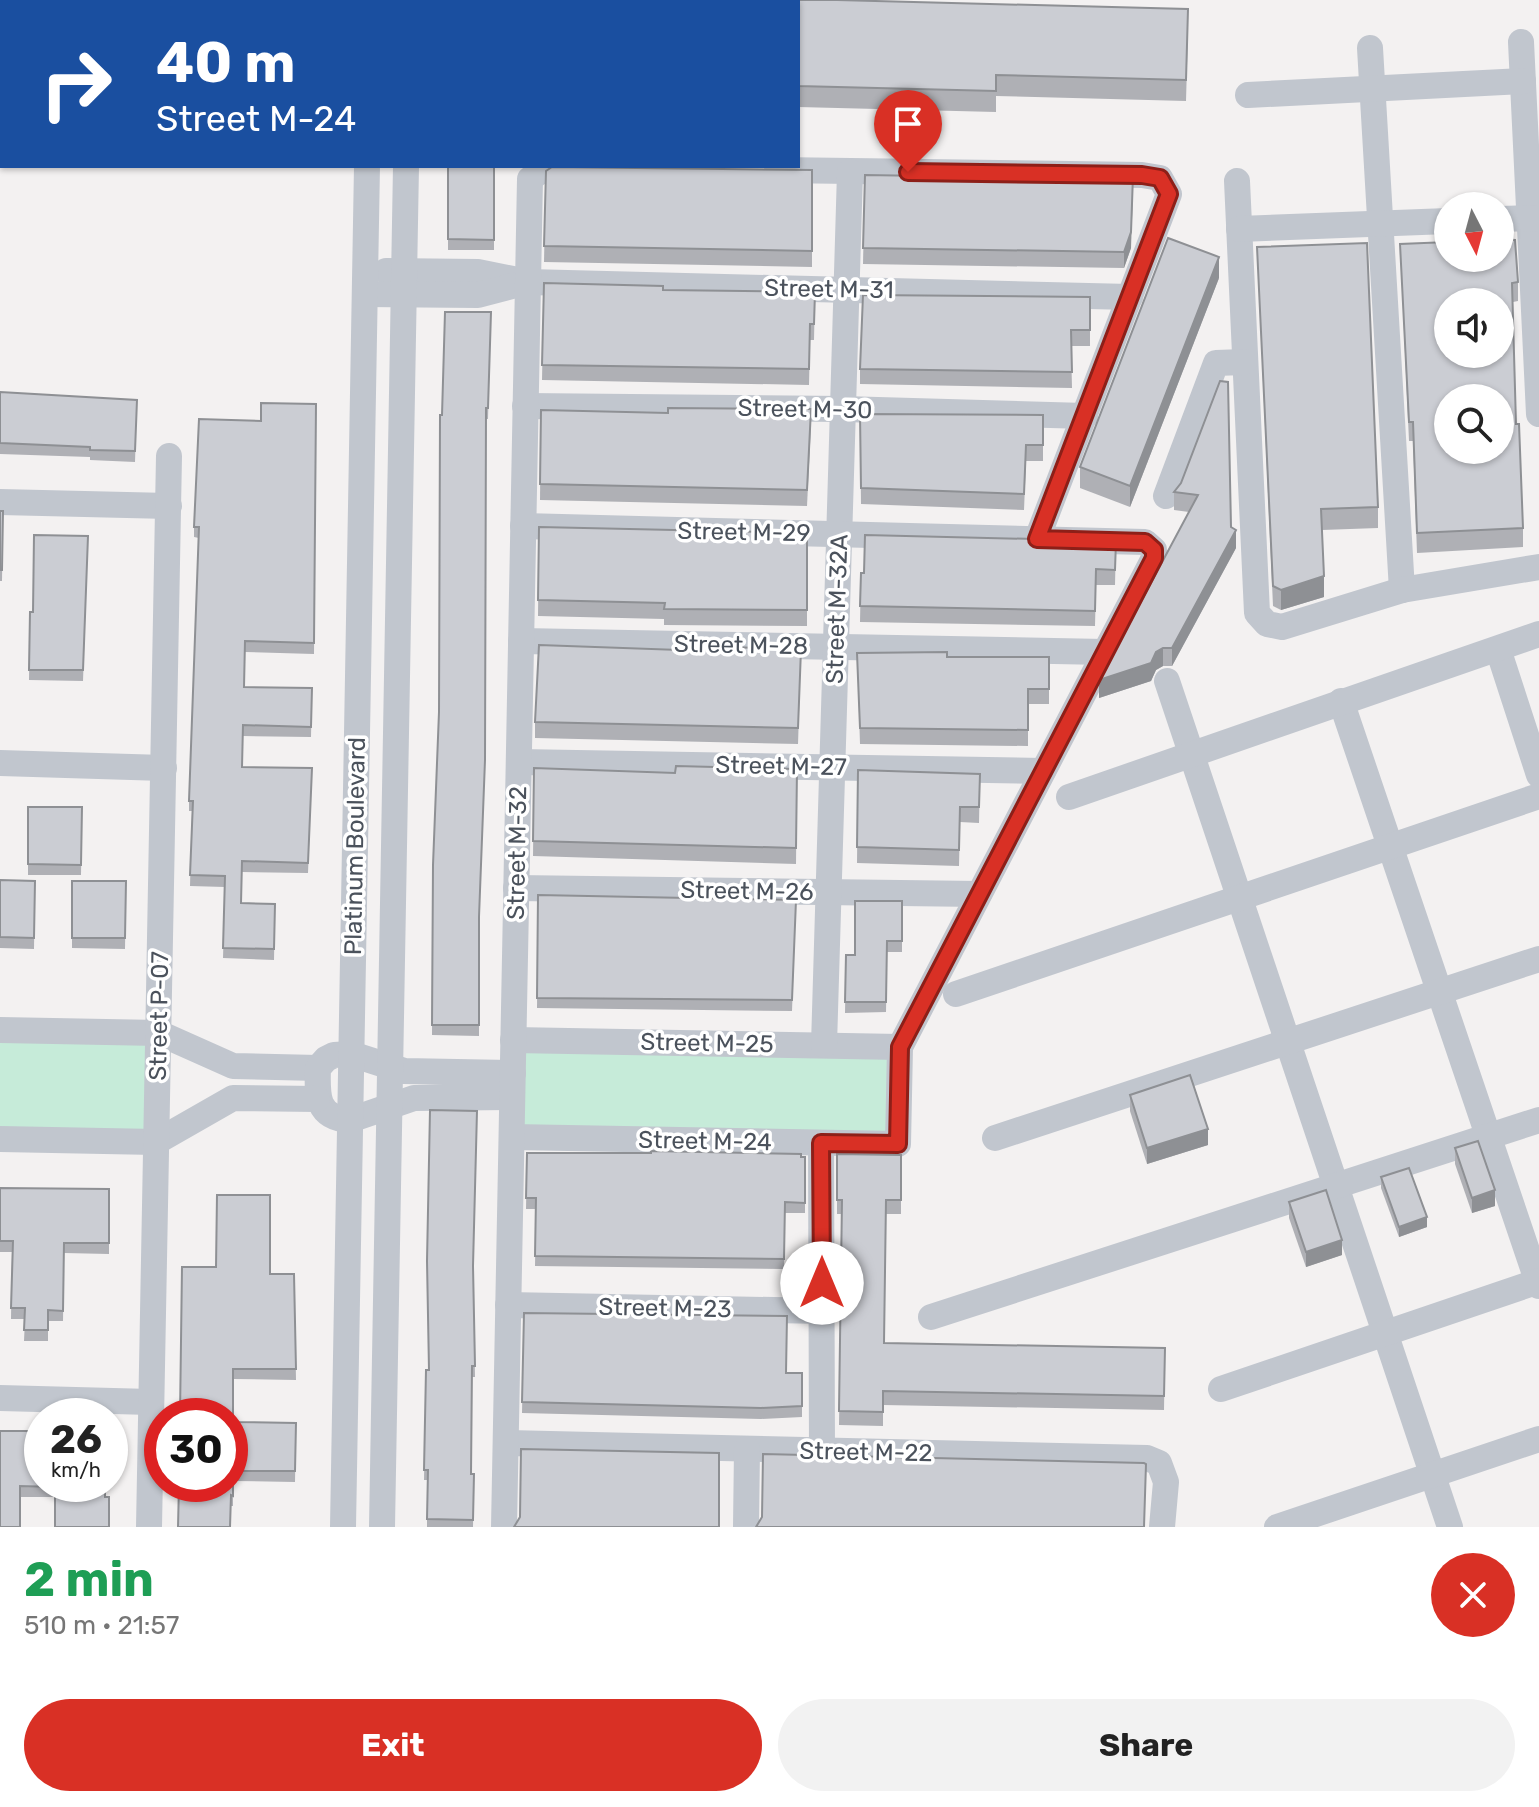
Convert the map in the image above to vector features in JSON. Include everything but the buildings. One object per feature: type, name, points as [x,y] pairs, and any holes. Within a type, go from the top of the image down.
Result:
[{"type":"street","points":[[1521,42],[1534,230],[1539,414]]},
{"type":"street","points":[[1370,48],[1402,590]]},
{"type":"street","points":[[1248,95],[1523,81]]},
{"type":"street","name":"Platinum Boulevard","points":[[343,1527],[367,168]]},
{"type":"street","name":"Platinum Boulevard","points":[[382,1527],[406,168]]},
{"type":"street","name":"Street M-32","points":[[504,1527],[530,179],[544,168]]},
{"type":"street","points":[[754,170],[1142,175],[1160,178],[1169,194],[1037,539]]},
{"type":"street","name":"Street M-32A","points":[[824,1045],[850,172]]},
{"type":"street","points":[[1237,181],[1257,613],[1267,624],[1282,627],[1402,590],[1539,567]]},
{"type":"street","points":[[1381,236],[1434,224]]},
{"type":"street","points":[[1514,224],[1534,230]]},
{"type":"street","points":[[1514,238],[1534,230]]},
{"type":"street","points":[[1239,241],[1381,236],[1434,243]]},
{"type":"street","name":"Street M-31","points":[[365,283],[404,283],[478,272],[528,282],[1130,297]]},
{"type":"street","points":[[1166,496],[1216,363],[1244,362]]},
{"type":"street","name":"Street M-30","points":[[525,406],[843,409],[1085,416]]},
{"type":"street","name":"Street P-07","points":[[151,1398],[169,456]]},
{"type":"street","points":[[0,502],[169,506]]},
{"type":"street","name":"Street M-29","points":[[523,526],[1145,542],[1154,550],[1154,558],[1105,652]]},
{"type":"street","points":[[1069,797],[1539,634]]},
{"type":"street","name":"Street M-28","points":[[521,641],[1105,652]]},
{"type":"street","points":[[1498,649],[1539,775]]},
{"type":"street","points":[[900,1047],[1105,652]]},
{"type":"street","points":[[1167,681],[1450,1527]]},
{"type":"street","points":[[1221,1389],[1538,1283],[1341,701]]},
{"type":"street","name":"Street M-27","points":[[519,762],[1043,771]]},
{"type":"street","points":[[0,763],[164,768]]},
{"type":"street","points":[[956,994],[1539,796]]},
{"type":"street","name":"Street M-26","points":[[516,888],[979,894]]},
{"type":"street","points":[[995,1138],[1539,959]]},
{"type":"street","points":[[0,1030],[159,1033],[233,1066],[318,1068]]},
{"type":"street","name":"Street M-25","points":[[513,1040],[900,1047]]},
{"type":"street","name":"Street M-24","points":[[512,1137],[898,1144],[900,1047]]},
{"type":"street","points":[[351,1054],[414,1072],[512,1085],[414,1098],[350,1120],[333,1116],[324,1110],[317,1099],[318,1068],[334,1055],[351,1054]]},
{"type":"street","points":[[233,1066],[233,1098]]},
{"type":"street","points":[[0,1139],[156,1142],[233,1098],[317,1099]]},
{"type":"street","points":[[931,1317],[1539,1120]]},
{"type":"street","points":[[821,1143],[822,1451]]},
{"type":"street","name":"Street M-23","points":[[508,1305],[822,1311]]},
{"type":"street","points":[[0,1398],[144,1402]]},
{"type":"street","points":[[1277,1527],[1539,1439]]},
{"type":"street","name":"Street M-22","points":[[506,1443],[1147,1458],[1159,1463],[1166,1482],[1162,1527]]},
{"type":"street","points":[[746,1527],[747,1449]]},
{"type":"street","name":"Street P-07","points":[[149,1502],[149,1527]]},
{"type":"green space","points":[[0,1030],[159,1033],[156,1142],[0,1139]]},
{"type":"green space","points":[[513,1040],[900,1047],[898,1144],[512,1137]]},
{"type":"route","points":[[822,1283],[821,1143],[898,1144],[900,1047],[1154,558],[1154,550],[1145,542],[1037,539],[1169,194],[1160,178],[1142,175],[908,172]]}]
